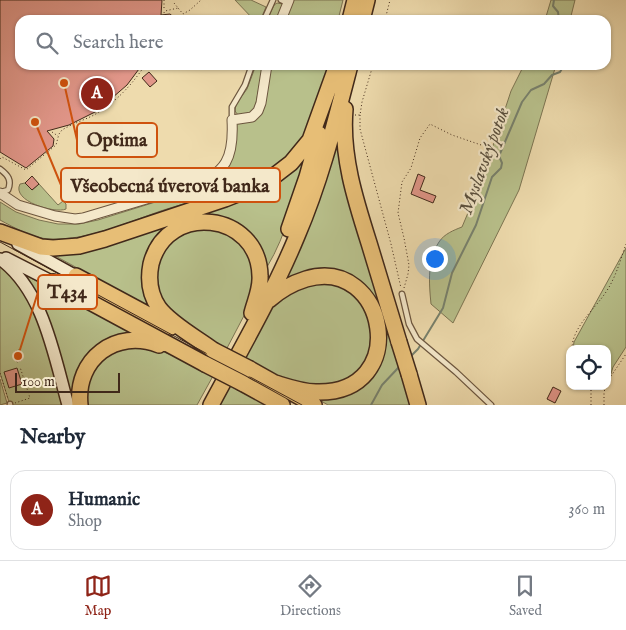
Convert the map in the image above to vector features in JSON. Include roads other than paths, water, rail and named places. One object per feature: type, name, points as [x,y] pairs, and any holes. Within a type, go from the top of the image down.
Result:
[{"type":"highway","points":[[351,15],[355,0]]},
{"type":"highway","points":[[363,15],[367,0]]},
{"type":"highway","points":[[0,233],[41,247],[80,246],[225,199],[266,183],[285,169],[305,148],[336,70]]},
{"type":"highway","points":[[211,405],[255,314],[295,213],[337,70]]},
{"type":"highway","points":[[203,405],[286,262],[322,167],[350,70]]},
{"type":"highway","points":[[350,70],[344,116],[344,146],[352,186],[418,405]]},
{"type":"highway","points":[[213,350],[167,316],[159,307],[154,297],[150,279],[151,266],[159,245],[169,234],[185,225],[196,222],[208,222],[227,226],[244,238],[254,252],[260,272],[260,287],[255,314]]},
{"type":"highway","points":[[76,276],[314,405]]},
{"type":"highway","points":[[255,314],[270,299],[286,288],[304,280],[326,277],[345,282],[359,291],[369,303],[376,318],[379,341],[374,359],[365,373],[353,384],[336,390],[314,392],[275,383]]},
{"type":"highway","points":[[53,282],[282,405]]},
{"type":"highway","points":[[80,405],[79,396],[82,380],[90,363],[101,352],[121,342],[132,340],[147,342],[205,364]]},
{"type":"street","points":[[282,15],[286,1]]},
{"type":"street","points":[[0,192],[18,205],[55,216],[75,219],[190,186],[213,176],[226,162],[232,145],[232,120],[249,118],[258,111],[266,70]]},
{"type":"street","points":[[0,233],[76,276]]},
{"type":"street","points":[[0,255],[53,282]]},
{"type":"street","points":[[0,259],[16,273],[36,301],[68,405]]},
{"type":"lane","points":[[266,15],[273,0]]},
{"type":"lane","points":[[232,120],[232,107],[245,85],[250,70]]},
{"type":"lane","points":[[0,169],[8,176],[10,184],[6,192],[0,192]]},
{"type":"lane","points":[[402,294],[409,324],[418,339],[491,405]]},
{"type":"waterway","name":"Myslavský potok","points":[[554,0],[553,6],[558,15]]},
{"type":"waterway","name":"Myslavský potok","points":[[410,357],[418,349],[443,308],[452,273],[476,225],[492,177],[501,168],[502,163],[499,156],[522,102],[531,90],[544,84],[552,75],[561,70]]},
{"type":"waterway","name":"Myslavský potok","points":[[371,405],[382,385],[399,367]]},
{"type":"tram line","points":[[0,242],[302,405]]},
{"type":"place","name":"Optima","points":[[64,83]]},
{"type":"place","name":"Humanic","points":[[97,94]]},
{"type":"place","name":"Všeobecná úverová banka","points":[[35,122]]},
{"type":"place","name":"T434","points":[[18,356]]}]
